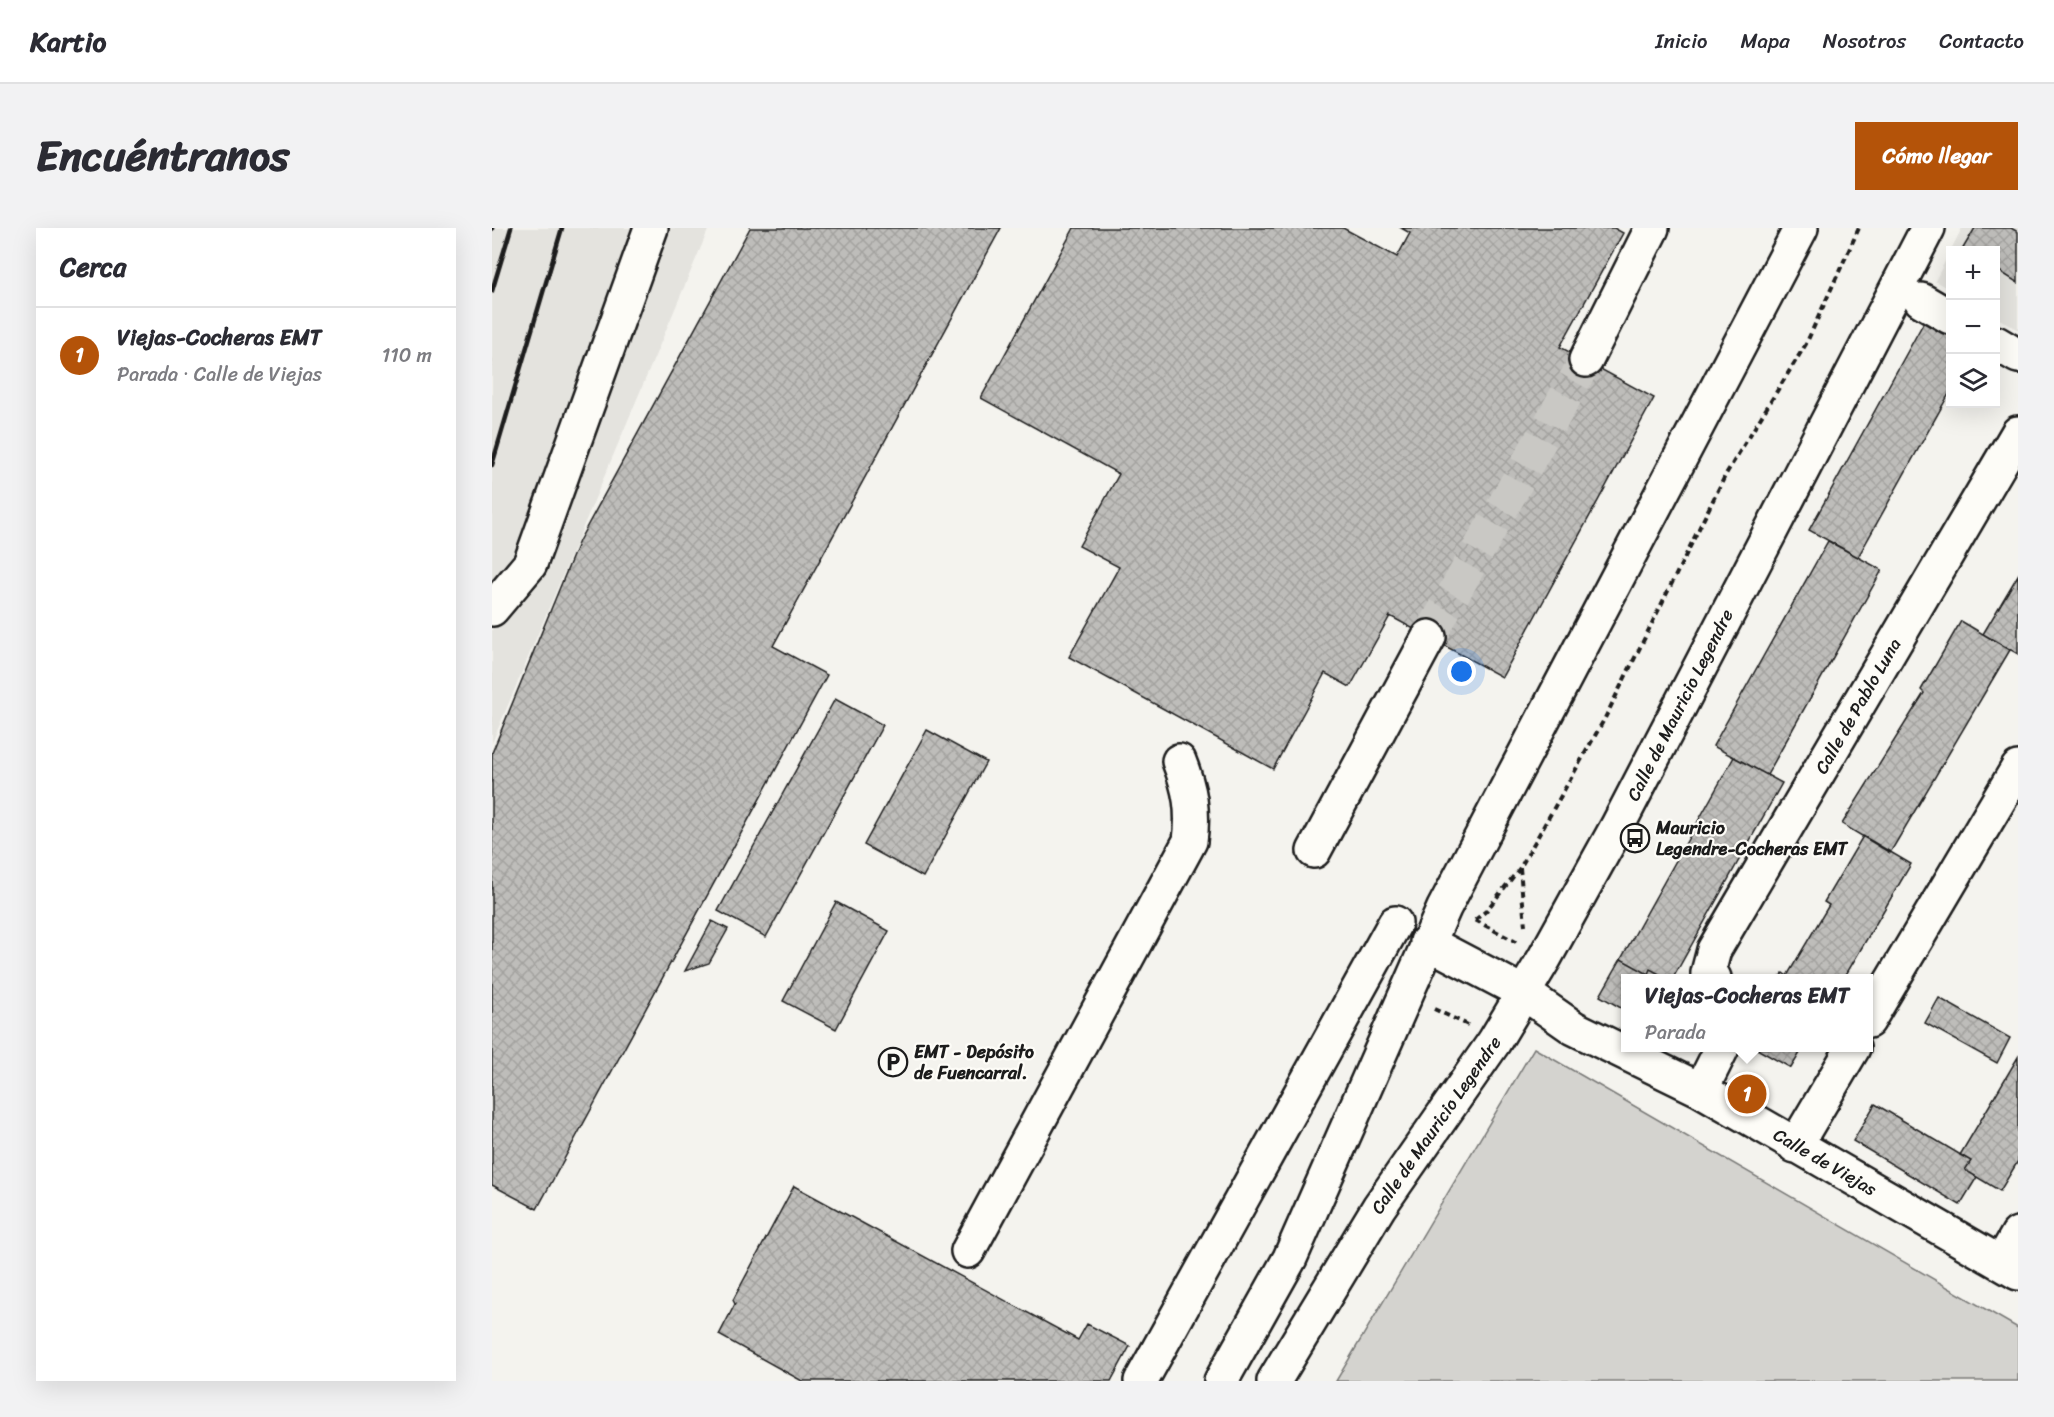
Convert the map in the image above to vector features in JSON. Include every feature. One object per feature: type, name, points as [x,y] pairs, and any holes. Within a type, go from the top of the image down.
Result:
[{"type":"street","points":[[492,609],[530,564],[651,228]]},
{"type":"street","points":[[1586,360],[1652,228]]},
{"type":"street","points":[[1221,1381],[1290,1258],[1407,996],[1427,942],[1801,228]]},
{"type":"street","name":"Calle de Mauricio Legendre","points":[[1274,1381],[1379,1208],[1494,1042],[1524,993],[1617,827],[1928,228]]},
{"type":"street","points":[[1921,300],[1946,315]]},
{"type":"street","points":[[2000,346],[2018,356]]},
{"type":"street","name":"Calle de Pablo Luna","points":[[1709,974],[1714,950],[2018,434]]},
{"type":"street","points":[[1314,851],[1429,637]]},
{"type":"street","points":[[968,1251],[1191,841],[1193,814],[1189,786],[1179,761]]},
{"type":"street","points":[[1873,1014],[2018,768]]},
{"type":"street","points":[[1141,1381],[1395,923]]},
{"type":"street","name":"Calle de Viejas","points":[[1427,942],[1524,993],[1574,1028],[1621,1051]]},
{"type":"street","name":"Calle de Viejas","points":[[1623,1052],[1701,1090],[2010,1268]]},
{"type":"street","points":[[1701,1090],[1720,1052]]},
{"type":"street","points":[[1795,1146],[1850,1052]]},
{"type":"street","points":[[2010,1268],[2018,1234]]},
{"type":"path","points":[[1475,920],[1486,911],[1520,868],[1605,718],[1726,474],[1806,344],[1859,228]]},
{"type":"path","points":[[1520,868],[1526,933]]},
{"type":"path","points":[[1467,919],[1475,920],[1519,944]]},
{"type":"path","points":[[1430,1006],[1469,1026]]},
{"type":"shaded area","points":[[492,228],[709,228],[492,743]]},
{"type":"shaded area","points":[[1962,228],[2018,228],[2018,330],[2000,319],[2000,246],[1953,246]]},
{"type":"shaded area","points":[[1946,260],[1946,288],[1935,281]]},
{"type":"shaded area","points":[[1534,1048],[2018,1328],[2018,1381],[1336,1381]]},
{"type":"building","points":[[750,228],[1001,228],[773,646],[827,675],[537,1209],[492,1185],[492,753],[579,541]]},
{"type":"building","points":[[1074,228],[1343,228],[1397,257],[1410,233],[1401,228],[1614,228],[1623,233],[1560,347],[1654,398],[1502,677],[1390,616],[1350,687],[1325,673],[1273,769],[1069,657],[1119,567],[1079,546],[1119,474],[981,398]]},
{"type":"building","points":[[1975,228],[2011,228],[2018,232],[2018,283],[2000,272],[2000,246],[1964,246]]},
{"type":"building","points":[[1925,320],[1946,332],[1946,399],[1858,557],[1809,530]]},
{"type":"building","points":[[1828,541],[1882,570],[1767,775],[1713,746]]},
{"type":"building","points":[[2018,575],[2018,654],[1983,634]]},
{"type":"building","points":[[1961,621],[2010,650],[1890,853],[1842,824],[1924,693],[1921,690]]},
{"type":"building","points":[[835,699],[883,725],[766,937],[718,911]]},
{"type":"building","points":[[927,730],[986,762],[923,877],[864,845]]},
{"type":"building","points":[[1734,757],[1782,783],[1675,974],[1659,974],[1650,969],[1648,974],[1621,959]]},
{"type":"building","points":[[1863,836],[1911,864],[1846,974],[1788,974],[1829,905],[1824,902]]},
{"type":"building","points":[[836,902],[889,931],[836,1029],[783,1001]]},
{"type":"building","points":[[712,921],[728,929],[709,963],[685,971]]},
{"type":"building","points":[[1621,959],[1648,974],[1621,974],[1621,1008],[1600,996]]},
{"type":"building","points":[[1650,969],[1659,974],[1648,974]]},
{"type":"building","points":[[1939,998],[2010,1038],[1997,1063],[1925,1023]]},
{"type":"building","points":[[1762,1052],[1801,1052],[1791,1068]]},
{"type":"building","points":[[2018,1057],[2018,1161],[2000,1191],[1965,1170],[1971,1161],[1960,1155]]},
{"type":"building","points":[[1875,1104],[1971,1161],[1965,1170],[1977,1177],[1960,1205],[1853,1141]]},
{"type":"building","points":[[794,1186],[1078,1340],[1087,1324],[1130,1346],[1111,1381],[802,1381],[719,1335],[735,1304],[733,1300]]},
{"type":"tunnel","points":[[1429,637],[1586,360]]},
{"type":"railway","points":[[492,291],[511,228]]},
{"type":"railway","points":[[492,465],[562,228]]},
{"type":"place","name":"Mauricio Legendre-Cocheras EMT","points":[[1635,838]]},
{"type":"place","name":"EMT - Depósito de Fuencarral.","points":[[893,1062]]},
{"type":"place","name":"Viejas-Cocheras EMT","points":[[1747,1094]]}]
